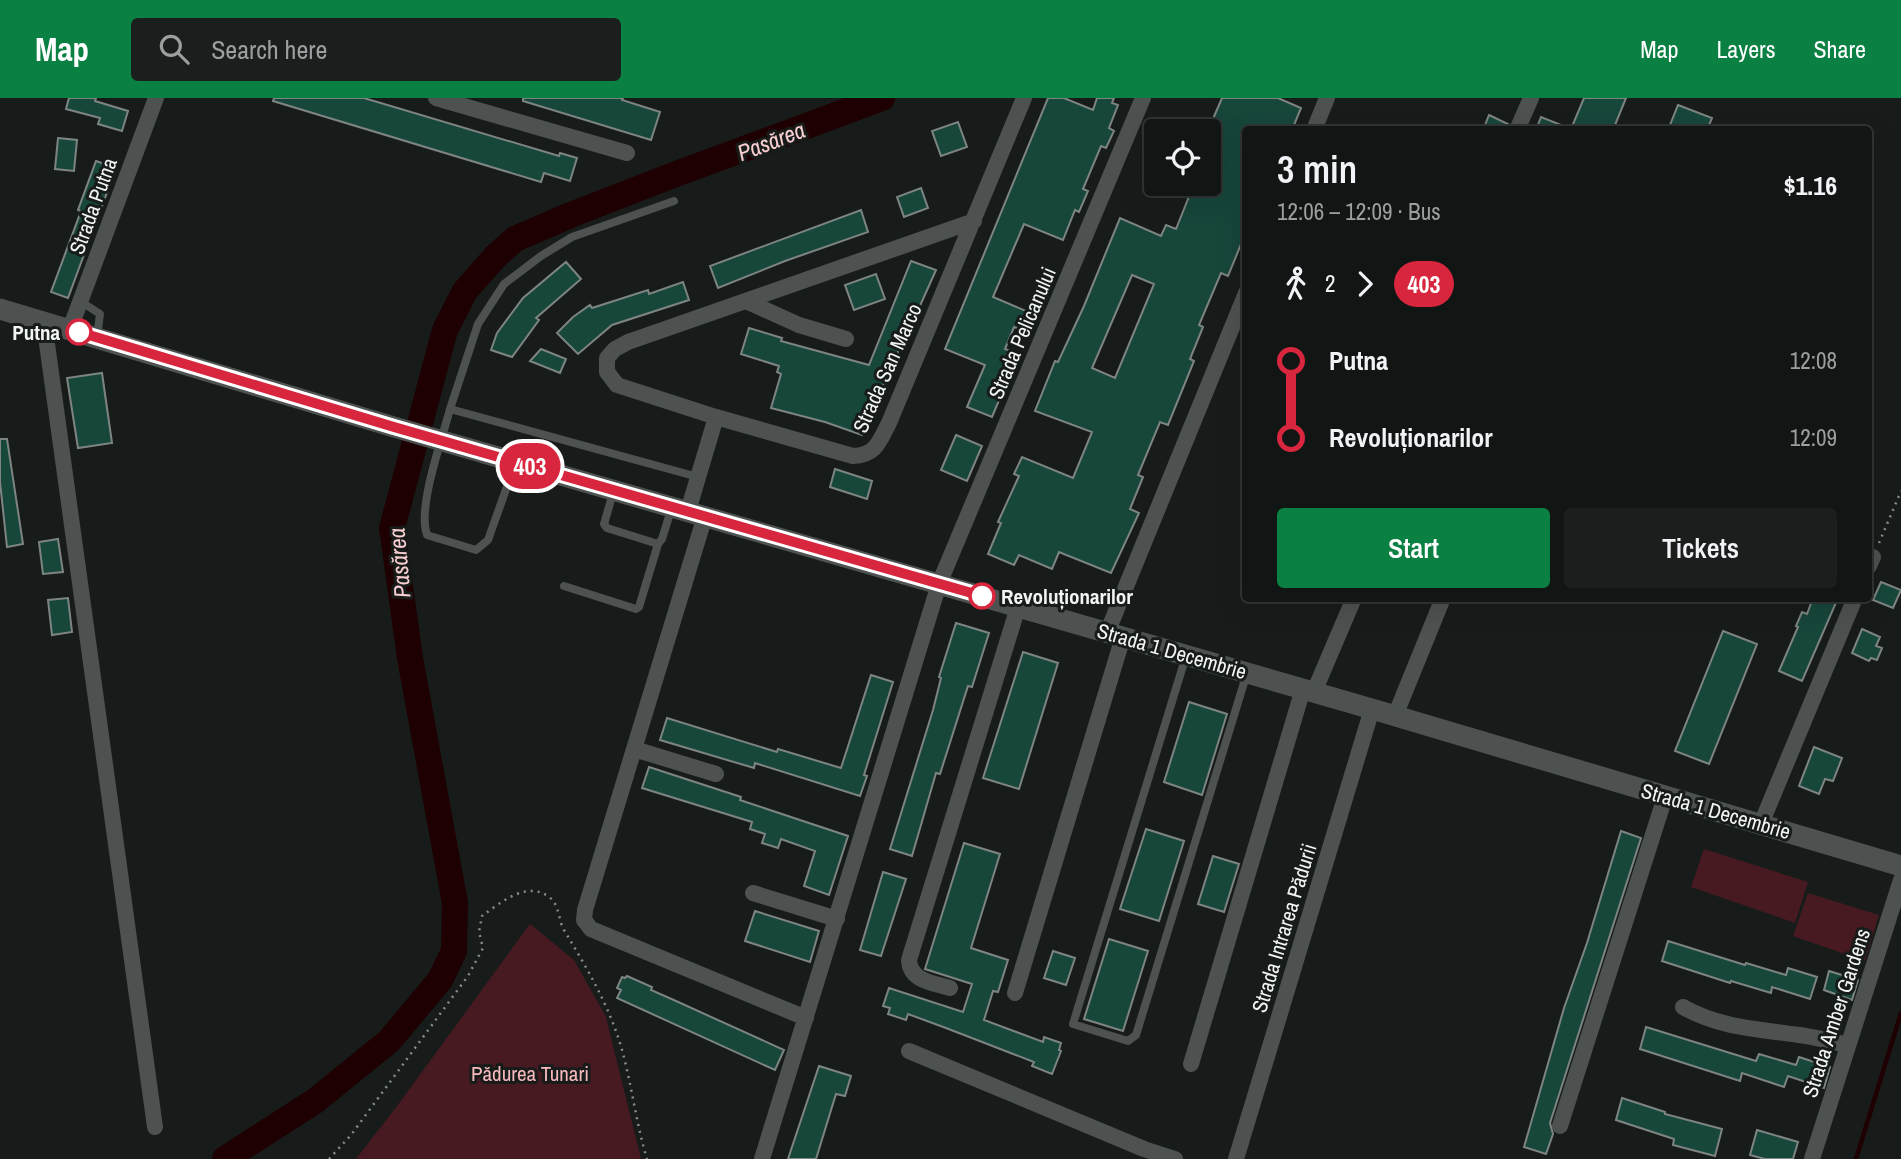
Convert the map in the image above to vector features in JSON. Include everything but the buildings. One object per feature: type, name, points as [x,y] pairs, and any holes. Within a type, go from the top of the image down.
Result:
[{"type":"main road","name":"Strada 1 Decembrie","points":[[0,309],[394,427],[1372,709],[1901,866]]},
{"type":"street","points":[[436,98],[627,153]]},
{"type":"street","name":"Strada San Marco","points":[[716,417],[853,456],[872,451],[889,423],[1024,98]]},
{"type":"street","name":"Strada Pelicanului","points":[[762,1159],[939,583],[1143,98]]},
{"type":"street","points":[[1316,126],[1327,98]]},
{"type":"street","points":[[1519,126],[1531,98]]},
{"type":"street","name":"Strada Putna","points":[[70,329],[151,99]]},
{"type":"street","points":[[806,1018],[591,929],[584,920],[634,749],[689,511],[716,417],[617,385],[607,372],[607,358],[615,349],[628,342],[974,221]]},
{"type":"street","points":[[748,302],[799,325],[846,339]]},
{"type":"street","points":[[1015,993],[1115,635],[1242,303]]},
{"type":"street","points":[[44,322],[155,1127]]},
{"type":"street","points":[[1191,1064],[1308,691],[1352,602]]},
{"type":"street","points":[[1395,716],[1441,602]]},
{"type":"street","points":[[1761,824],[1853,602]]},
{"type":"street","points":[[950,988],[918,978],[909,968],[909,960],[1018,607]]},
{"type":"street","name":"Strada Intrarea Pădurii","points":[[1236,1159],[1372,709]]},
{"type":"street","points":[[634,749],[716,774]]},
{"type":"street","points":[[1560,1126],[1665,797]]},
{"type":"street","name":"Strada Amber Gardens","points":[[1812,1159],[1901,880]]},
{"type":"street","points":[[752,893],[837,919]]},
{"type":"street","points":[[1683,1007],[1702,1018],[1733,1026],[1847,1045]]},
{"type":"street","points":[[909,1051],[1144,1149],[1175,1159]]},
{"type":"lane","points":[[516,461],[488,540],[476,550],[427,535],[424,525],[425,503],[450,409],[478,324],[504,284],[572,237],[674,201]]},
{"type":"lane","points":[[80,301],[100,314],[97,337]]},
{"type":"lane","points":[[450,409],[698,477]]},
{"type":"lane","points":[[614,490],[604,524],[607,528],[658,544]]},
{"type":"lane","points":[[564,586],[636,609],[639,607],[658,544],[689,511]]},
{"type":"lane","points":[[1186,656],[1073,1024],[1128,1041],[1136,1035],[1247,673]]},
{"type":"path","points":[[1872,560],[1901,491]]},
{"type":"path","points":[[329,1159],[351,1135],[468,976],[483,948],[479,932],[482,916],[518,893],[538,892],[550,897],[558,909],[562,927],[612,1020],[622,1051],[647,1159]]},
{"type":"green space","points":[[1704,849],[1808,882],[1795,923],[1691,887]]},
{"type":"green space","points":[[1808,893],[1879,915],[1865,961],[1793,936]]},
{"type":"green space","name":"Pădurea Tunari","points":[[530,924],[574,960],[606,1017],[641,1159],[356,1159],[397,1106]]},
{"type":"waterway","name":"Pasărea","points":[[225,1159],[315,1101],[389,1041],[440,980],[454,951],[455,903],[410,658],[392,528],[445,330],[465,291],[515,239],[676,174],[882,98]]},
{"type":"waterway","points":[[1856,1159],[1901,1013]]},
{"type":"bus line","name":"403","points":[[79,332],[394,427],[982,596]]},
{"type":"place","name":"Putna","points":[[79,332]]},
{"type":"place","name":"Revoluționarilor","points":[[982,596]]}]
